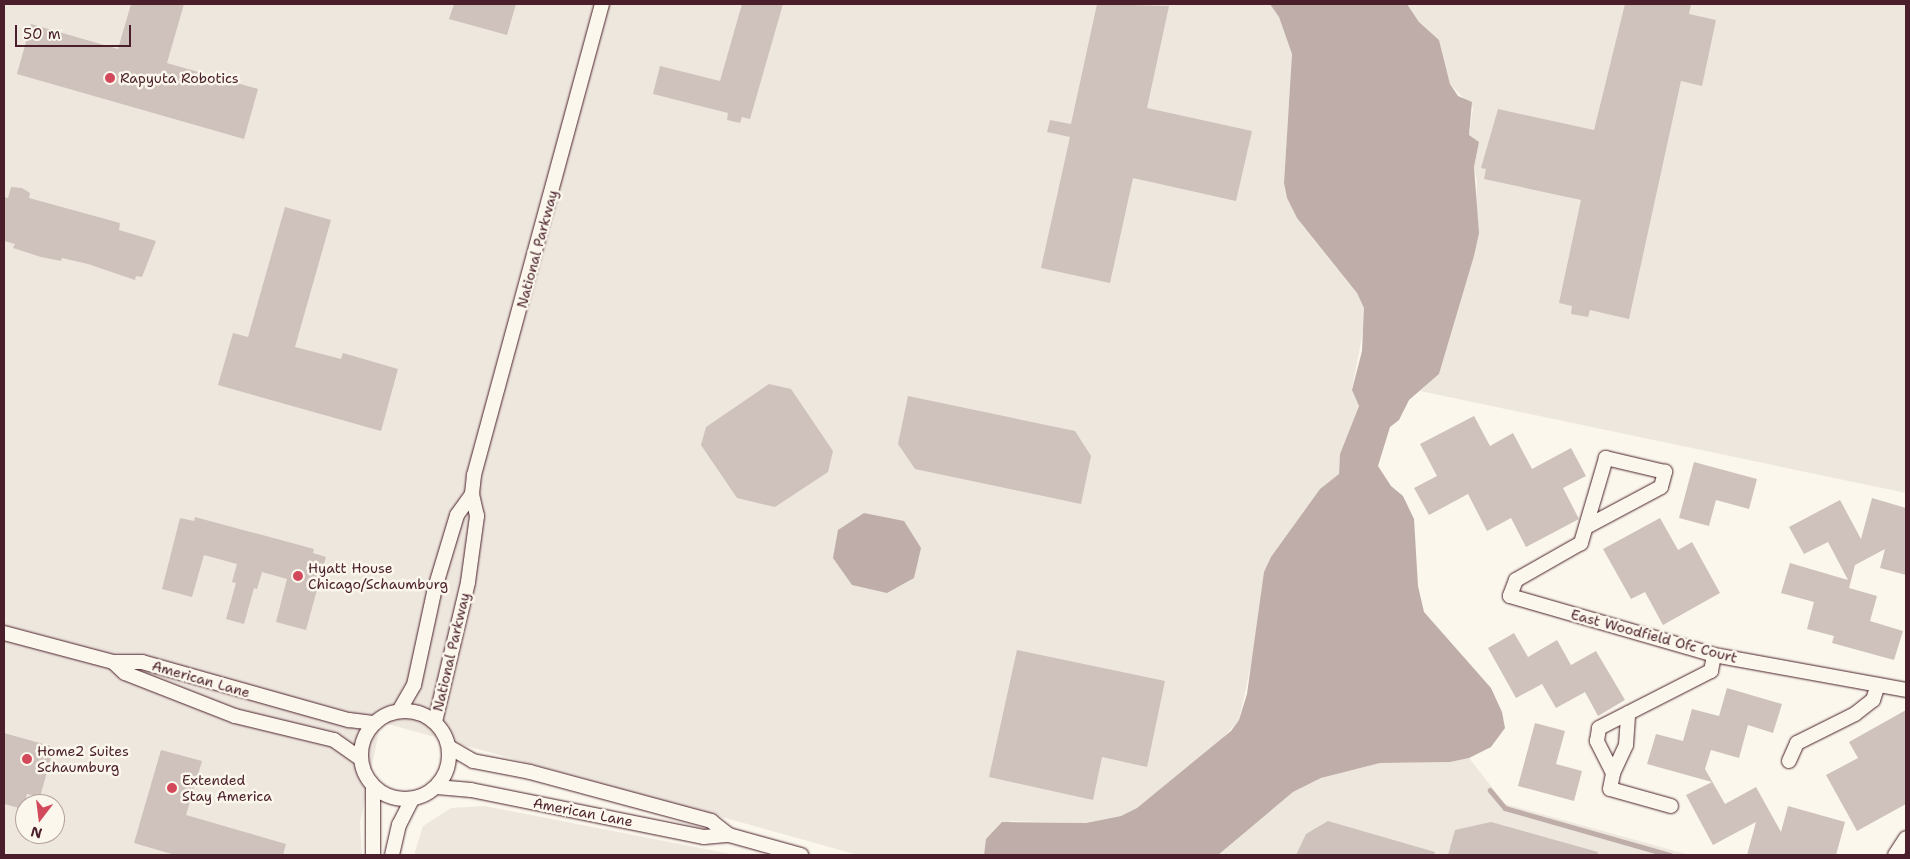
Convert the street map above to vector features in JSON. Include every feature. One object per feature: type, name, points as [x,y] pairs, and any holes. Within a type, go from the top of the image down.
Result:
[{"type":"street","name":"National Parkway","points":[[399,711],[414,685],[435,588],[457,515],[472,494],[602,4]]},
{"type":"street","name":"East Woodfield Ofc Court","points":[[1586,527],[1661,487],[1665,472],[1606,458],[1581,543],[1516,580],[1510,596],[1714,655],[1906,690]]},
{"type":"street","name":"National Parkway","points":[[435,722],[468,582],[477,516],[472,494]]},
{"type":"street","name":"American Lane","points":[[4,632],[113,662],[142,662],[339,717],[375,723]]},
{"type":"street","points":[[1613,773],[1597,741],[1599,728],[1711,671],[1714,655]]},
{"type":"street","name":"American Lane","points":[[113,662],[126,673],[235,716],[334,740],[361,759]]},
{"type":"street","points":[[1789,761],[1797,743],[1855,714],[1873,700],[1878,686]]},
{"type":"street","points":[[373,786],[391,797],[412,799],[437,787],[445,775],[450,747],[444,733],[435,722],[422,714],[399,711],[375,723],[362,744],[361,759],[373,786],[374,855]]},
{"type":"street","points":[[1628,713],[1626,745],[1613,773],[1610,788],[1671,806]]},
{"type":"street","name":"American Lane","points":[[450,747],[473,761],[530,772],[711,822],[729,835]]},
{"type":"street","name":"American Lane","points":[[437,787],[471,790],[704,837],[729,835],[801,855]]},
{"type":"street","points":[[392,855],[399,825],[412,799]]},
{"type":"street","points":[[1895,855],[1906,838]]},
{"type":"shaded area","points":[[4,4],[1271,4],[1279,17],[1292,54],[1284,183],[1287,198],[1297,218],[1357,293],[1364,308],[1364,326],[1352,389],[1359,406],[1340,454],[1339,475],[1320,489],[1304,514],[1252,660],[1239,720],[1220,741],[1137,808],[1121,816],[1086,823],[1011,821],[984,851],[984,855],[858,855],[381,722],[360,823],[362,855],[4,855]]},
{"type":"shaded area","points":[[1270,4],[1407,4],[1419,22],[1439,40],[1450,84],[1458,96],[1472,102],[1469,135],[1479,142],[1474,167],[1479,233],[1474,256],[1439,374],[1409,400],[1399,420],[1390,427],[1378,466],[1391,486],[1403,496],[1414,519],[1418,586],[1424,612],[1491,688],[1502,712],[1505,728],[1491,747],[1469,758],[1450,762],[1380,763],[1321,778],[1293,792],[1218,855],[984,855],[986,839],[1002,822],[1086,823],[1121,816],[1137,808],[1231,731],[1239,720],[1247,694],[1264,572],[1271,557],[1320,489],[1339,474],[1340,454],[1359,406],[1352,390],[1362,351],[1364,308],[1357,293],[1297,218],[1287,198],[1284,183],[1292,54],[1279,17]]},
{"type":"shaded area","points":[[1407,4],[1906,4],[1906,493],[1420,391],[1439,374],[1474,256],[1477,182],[1474,167],[1479,142],[1469,135],[1473,108],[1450,84],[1439,40],[1419,22]]},
{"type":"shaded area","points":[[864,513],[904,521],[921,548],[914,578],[887,593],[852,585],[833,558],[838,530]]},
{"type":"shaded area","points":[[1469,758],[1505,804],[1690,855],[1218,855],[1293,792],[1321,778],[1380,763],[1450,762]]},
{"type":"shaded area","points":[[485,806],[736,855],[414,855],[423,826],[451,808]]},
{"type":"building","points":[[131,4],[184,4],[167,63],[258,89],[244,139],[17,74],[31,24],[118,49]]},
{"type":"building","points":[[454,4],[516,4],[507,35],[449,19]]},
{"type":"building","points":[[742,4],[783,4],[750,119],[742,117],[740,123],[727,120],[728,113],[653,94],[660,66],[720,81]]},
{"type":"building","points":[[1097,4],[1169,6],[1147,108],[1252,131],[1236,201],[1133,178],[1110,283],[1041,268],[1070,137],[1047,132],[1050,120],[1071,124]]},
{"type":"building","points":[[1625,4],[1691,4],[1689,14],[1716,20],[1702,86],[1681,81],[1629,319],[1590,310],[1588,317],[1571,314],[1572,306],[1559,303],[1581,200],[1484,179],[1486,169],[1481,168],[1498,109],[1594,130]]},
{"type":"building","points":[[11,187],[22,188],[30,193],[29,198],[120,223],[119,230],[156,241],[142,277],[136,276],[135,280],[88,264],[62,258],[61,261],[41,257],[13,248],[15,244],[4,241],[4,197],[8,198]]},
{"type":"building","points":[[285,207],[331,220],[295,347],[341,359],[343,353],[398,369],[381,431],[218,385],[233,333],[248,337]]},
{"type":"building","points":[[769,384],[791,389],[833,451],[828,472],[775,507],[737,498],[701,445],[706,427]]},
{"type":"building","points":[[908,396],[1075,431],[1091,456],[1081,504],[915,469],[898,444]]},
{"type":"building","points":[[1474,416],[1490,446],[1513,433],[1532,469],[1571,448],[1586,476],[1563,488],[1579,519],[1526,547],[1511,518],[1487,531],[1468,494],[1429,515],[1414,488],[1437,476],[1420,444]]},
{"type":"building","points":[[1694,462],[1757,479],[1749,509],[1716,500],[1709,526],[1679,518]]},
{"type":"building","points":[[1872,498],[1906,508],[1906,575],[1880,568],[1885,549],[1855,565],[1849,588],[1877,596],[1870,621],[1903,631],[1894,660],[1832,643],[1834,636],[1807,629],[1814,602],[1781,593],[1790,563],[1848,580],[1828,542],[1804,554],[1789,527],[1840,500],[1861,539]]},
{"type":"building","name":"Hyatt House Chicago/Schaumburg","points":[[195,517],[314,549],[313,553],[326,557],[306,630],[276,622],[287,579],[262,572],[257,589],[254,588],[244,624],[226,619],[236,583],[232,582],[237,564],[204,555],[192,597],[162,589],[180,518],[194,521]]},
{"type":"building","points":[[1660,518],[1678,550],[1692,542],[1720,593],[1663,625],[1645,592],[1631,599],[1603,549]]},
{"type":"building","points":[[1514,633],[1528,657],[1557,640],[1571,665],[1596,651],[1625,700],[1598,716],[1585,692],[1556,708],[1542,684],[1516,698],[1488,648]]},
{"type":"building","points":[[1017,650],[1165,681],[1147,767],[1102,757],[1093,800],[989,777]]},
{"type":"building","points":[[1727,688],[1782,704],[1773,733],[1748,725],[1739,758],[1711,750],[1705,769],[1725,804],[1756,787],[1781,832],[1788,806],[1845,822],[1836,855],[1747,855],[1756,822],[1713,845],[1686,795],[1712,782],[1647,764],[1656,734],[1683,741],[1692,709],[1719,716]]},
{"type":"building","points":[[1906,710],[1906,804],[1857,831],[1826,775],[1858,758],[1849,742]]},
{"type":"building","points":[[1535,723],[1565,731],[1556,764],[1582,771],[1574,801],[1518,786]]},
{"type":"building","name":"Home2 Suites Schaumburg","points":[[4,733],[54,747],[41,794],[15,794],[15,807],[4,804]]},
{"type":"building","name":"Extended Stay America","points":[[161,750],[202,761],[186,815],[286,844],[283,855],[175,855],[134,843]]},
{"type":"building","points":[[1328,821],[1435,852],[1434,855],[1296,855],[1306,834]]},
{"type":"building","points":[[1491,822],[1598,852],[1597,855],[1448,855],[1455,830]]},
{"type":"waterway","points":[[1490,790],[1505,808],[1670,855]]},
{"type":"place","name":"Rapyuta Robotics","points":[[110,78]]},
{"type":"place","name":"Hyatt House Chicago/Schaumburg","points":[[298,576]]},
{"type":"place","name":"Home2 Suites Schaumburg","points":[[27,759]]},
{"type":"place","name":"Extended Stay America","points":[[172,788]]}]
